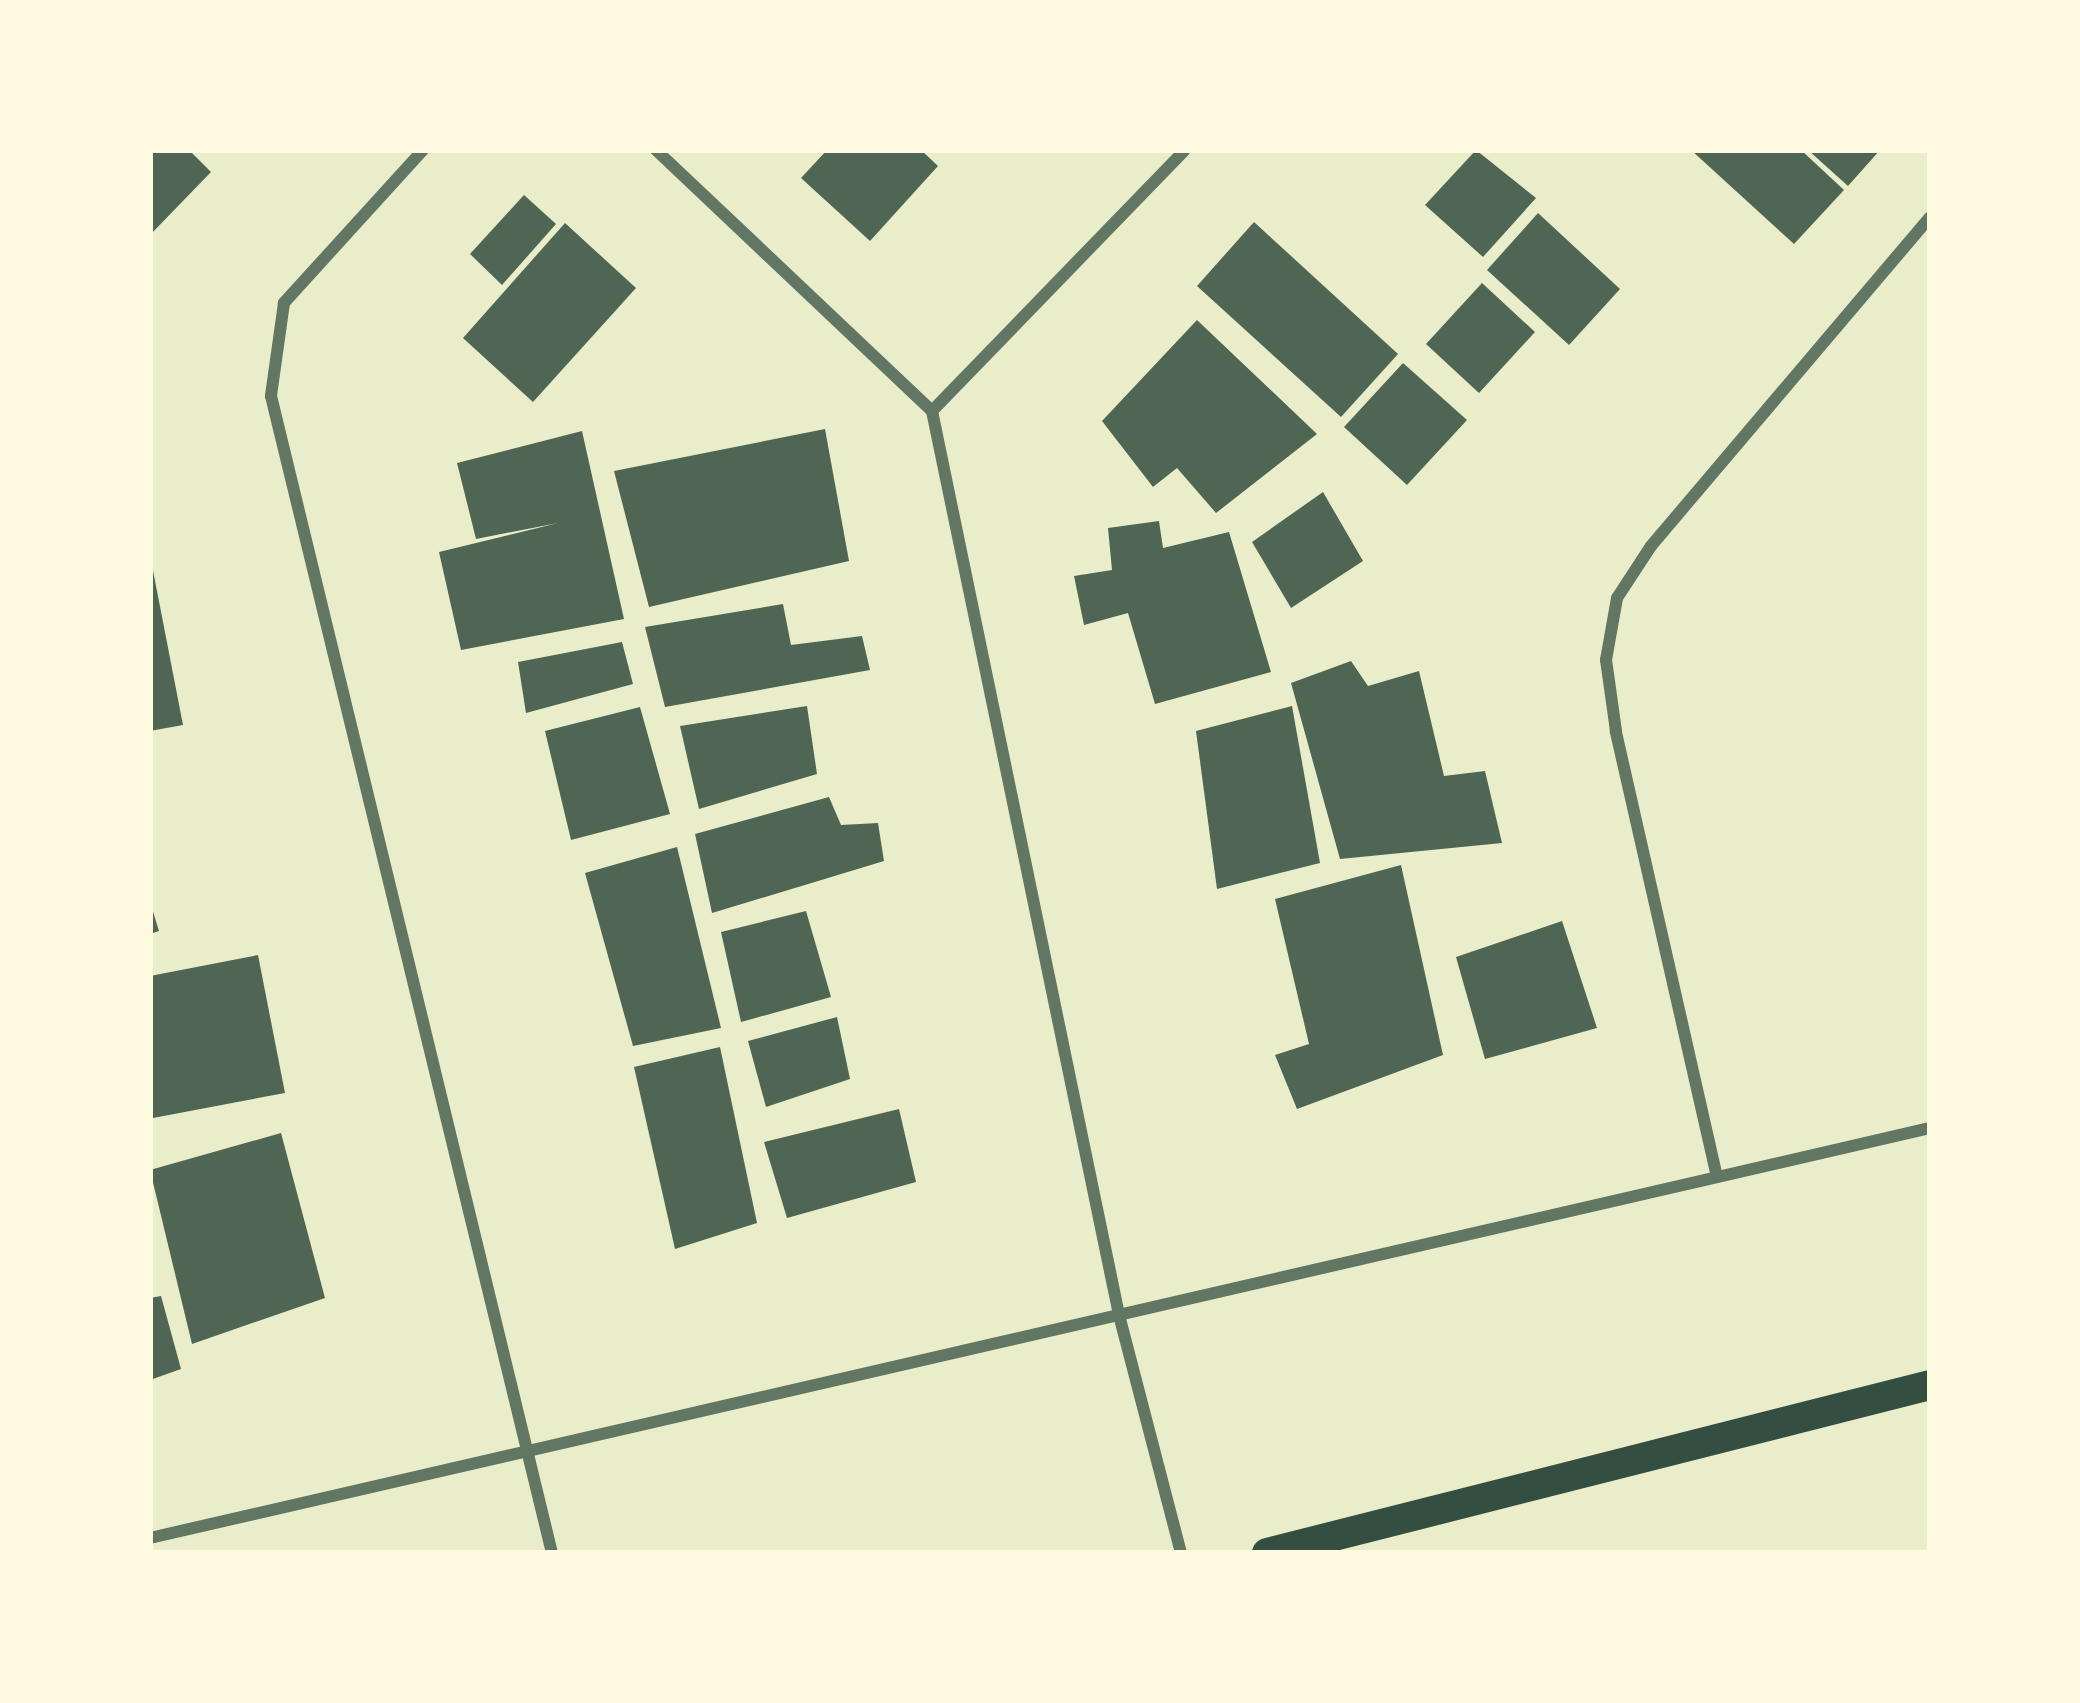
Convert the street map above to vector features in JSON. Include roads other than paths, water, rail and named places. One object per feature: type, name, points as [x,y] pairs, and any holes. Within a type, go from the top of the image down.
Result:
[{"type":"main road","points":[[1267,1553],[1930,1385]]},
{"type":"street","points":[[423,150],[284,303],[271,397],[552,1553]]},
{"type":"street","points":[[656,150],[932,411],[1119,1315],[1181,1553]]},
{"type":"street","points":[[932,411],[1185,150]]},
{"type":"street","points":[[1717,1177],[1616,731],[1606,660],[1617,598],[1651,546],[1930,217]]},
{"type":"street","points":[[150,1538],[1930,1128]]}]
